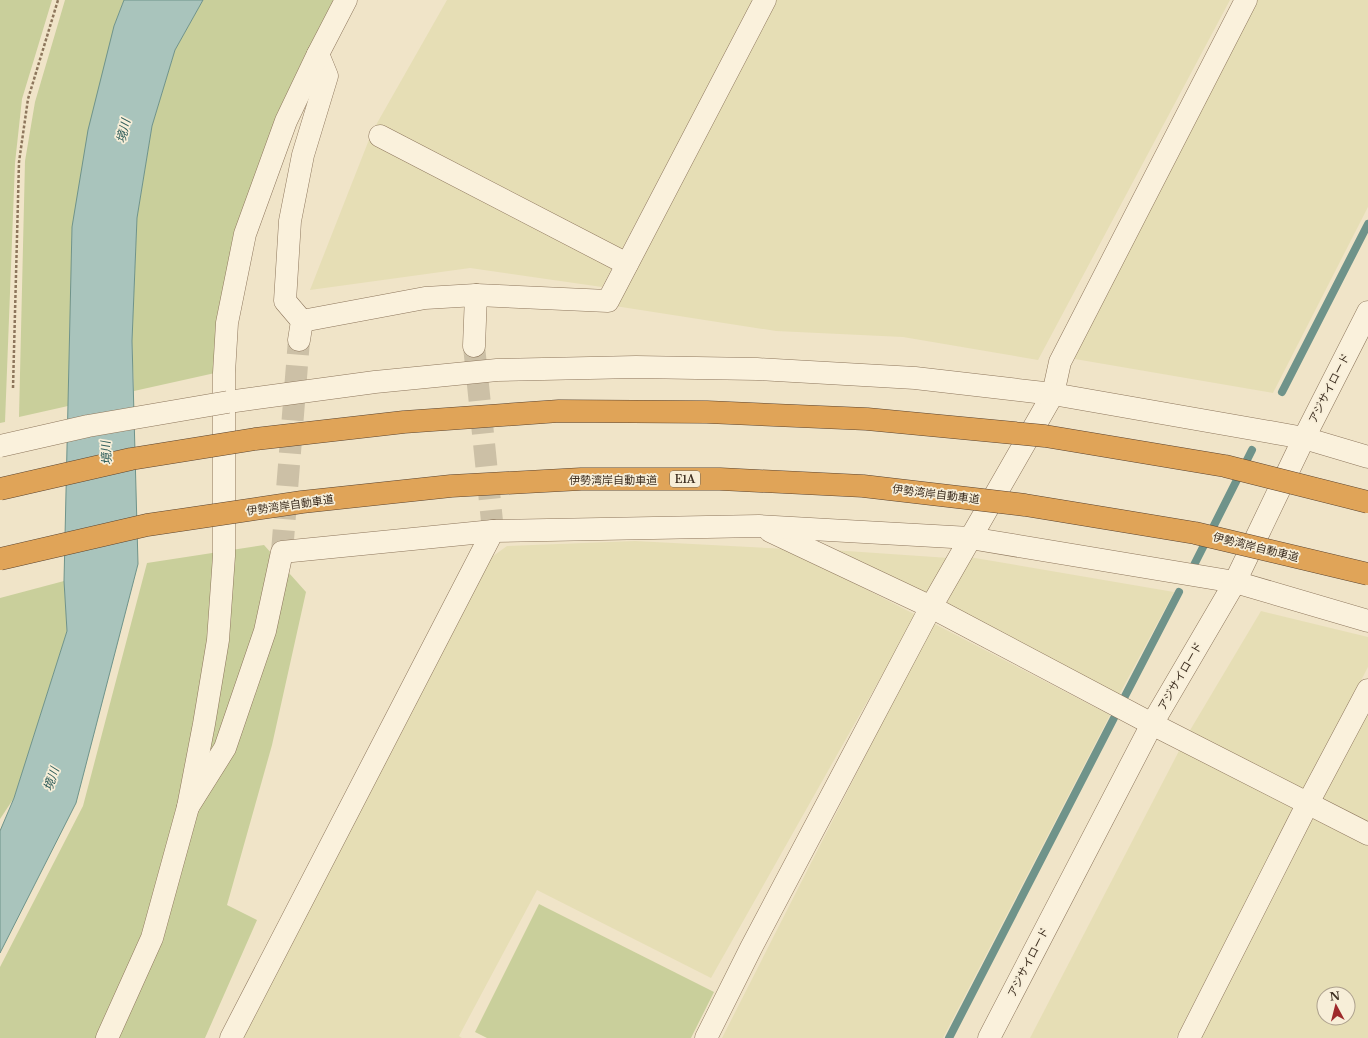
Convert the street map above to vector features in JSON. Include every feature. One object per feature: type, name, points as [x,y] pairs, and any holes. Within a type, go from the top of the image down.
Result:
[{"type":"highway","points":[[0,489],[131,459],[255,439],[404,422],[559,411],[699,412],[867,419],[1045,436],[1225,466],[1368,502]]},
{"type":"highway","name":"伊勢湾岸自動車道","points":[[0,559],[147,525],[302,502],[443,487],[581,479],[720,479],[863,486],[1025,504],[1195,533],[1368,574]]},
{"type":"street","points":[[107,1038],[152,938],[188,807],[204,724],[218,640],[224,556],[224,373],[228,323],[245,234],[286,121],[346,0]]},
{"type":"street","points":[[318,54],[327,76],[303,155],[290,221],[285,301],[300,330],[425,298],[476,295],[608,301],[765,0]]},
{"type":"street","points":[[706,1038],[751,948],[931,607],[1053,394],[1060,362],[1246,0]]},
{"type":"street","points":[[380,136],[627,264]]},
{"type":"street","points":[[474,346],[476,295]]},
{"type":"street","name":"アジサイロード","points":[[989,1038],[1152,724],[1234,582],[1304,438],[1368,312]]},
{"type":"street","points":[[0,446],[88,426],[228,402],[375,382],[497,370],[636,367],[757,369],[916,378],[1053,394],[1304,438],[1368,457]]},
{"type":"street","points":[[188,807],[225,748],[265,631],[282,552],[493,530],[759,526],[970,538],[1234,582],[1368,621]]},
{"type":"street","points":[[759,526],[931,607],[1152,724],[1368,834]]},
{"type":"street","points":[[231,1038],[493,530]]},
{"type":"street","points":[[1189,1038],[1308,803],[1368,690]]},
{"type":"path","points":[[13,388],[19,162],[28,99],[58,0]]},
{"type":"shaded area","points":[[447,0],[754,0],[602,287],[470,268],[310,290],[372,132]]},
{"type":"shaded area","points":[[773,0],[1230,0],[1038,360],[903,337],[776,331],[615,306]]},
{"type":"shaded area","points":[[1254,0],[1368,0],[1368,207],[1273,393],[1069,358]]},
{"type":"shaded area","points":[[635,541],[788,549],[916,615],[711,978],[537,890],[459,1036],[462,1038],[243,1038],[489,559],[507,546]]},
{"type":"shaded area","points":[[832,550],[949,558],[927,599]]},
{"type":"shaded area","points":[[969,557],[1174,592],[1118,697],[945,607]]},
{"type":"shaded area","points":[[1261,611],[1368,637],[1368,667],[1304,791],[1189,732]]},
{"type":"shaded area","points":[[933,623],[1110,715],[943,1038],[722,1038]]},
{"type":"shaded area","points":[[1368,708],[1368,824],[1322,800]]},
{"type":"shaded area","points":[[1180,749],[1294,808],[1176,1038],[1030,1038]]},
{"type":"shaded area","points":[[1312,818],[1368,846],[1368,1038],[1199,1038]]},
{"type":"green space","points":[[0,0],[52,0],[22,99],[15,163],[5,422],[0,423]]},
{"type":"green space","points":[[65,0],[124,0],[114,26],[72,227],[68,406],[19,417],[25,161],[35,102]]},
{"type":"green space","points":[[203,0],[335,0],[308,53],[215,373],[134,391],[132,341],[137,218],[152,126],[175,50]]},
{"type":"green space","points":[[264,545],[306,592],[272,745],[227,905],[257,920],[205,1038],[0,1038],[0,967],[83,806],[147,563]]},
{"type":"green space","points":[[64,581],[67,631],[14,798],[0,819],[0,598]]},
{"type":"green space","points":[[539,904],[714,992],[691,1038],[487,1038],[475,1032]]},
{"type":"water","name":"境川","points":[[124,0],[203,0],[175,50],[152,126],[137,218],[132,341],[138,564],[76,803],[0,953],[0,831],[14,798],[67,631],[64,581],[72,227],[88,130],[114,26]]},
{"type":"waterway","points":[[1282,392],[1368,224]]},
{"type":"waterway","points":[[1194,565],[1252,450]]},
{"type":"waterway","points":[[1124,698],[1179,592]]},
{"type":"waterway","points":[[949,1038],[1114,718]]},
{"type":"tunnel","points":[[282,552],[299,340]]},
{"type":"tunnel","points":[[474,346],[493,531]]}]
